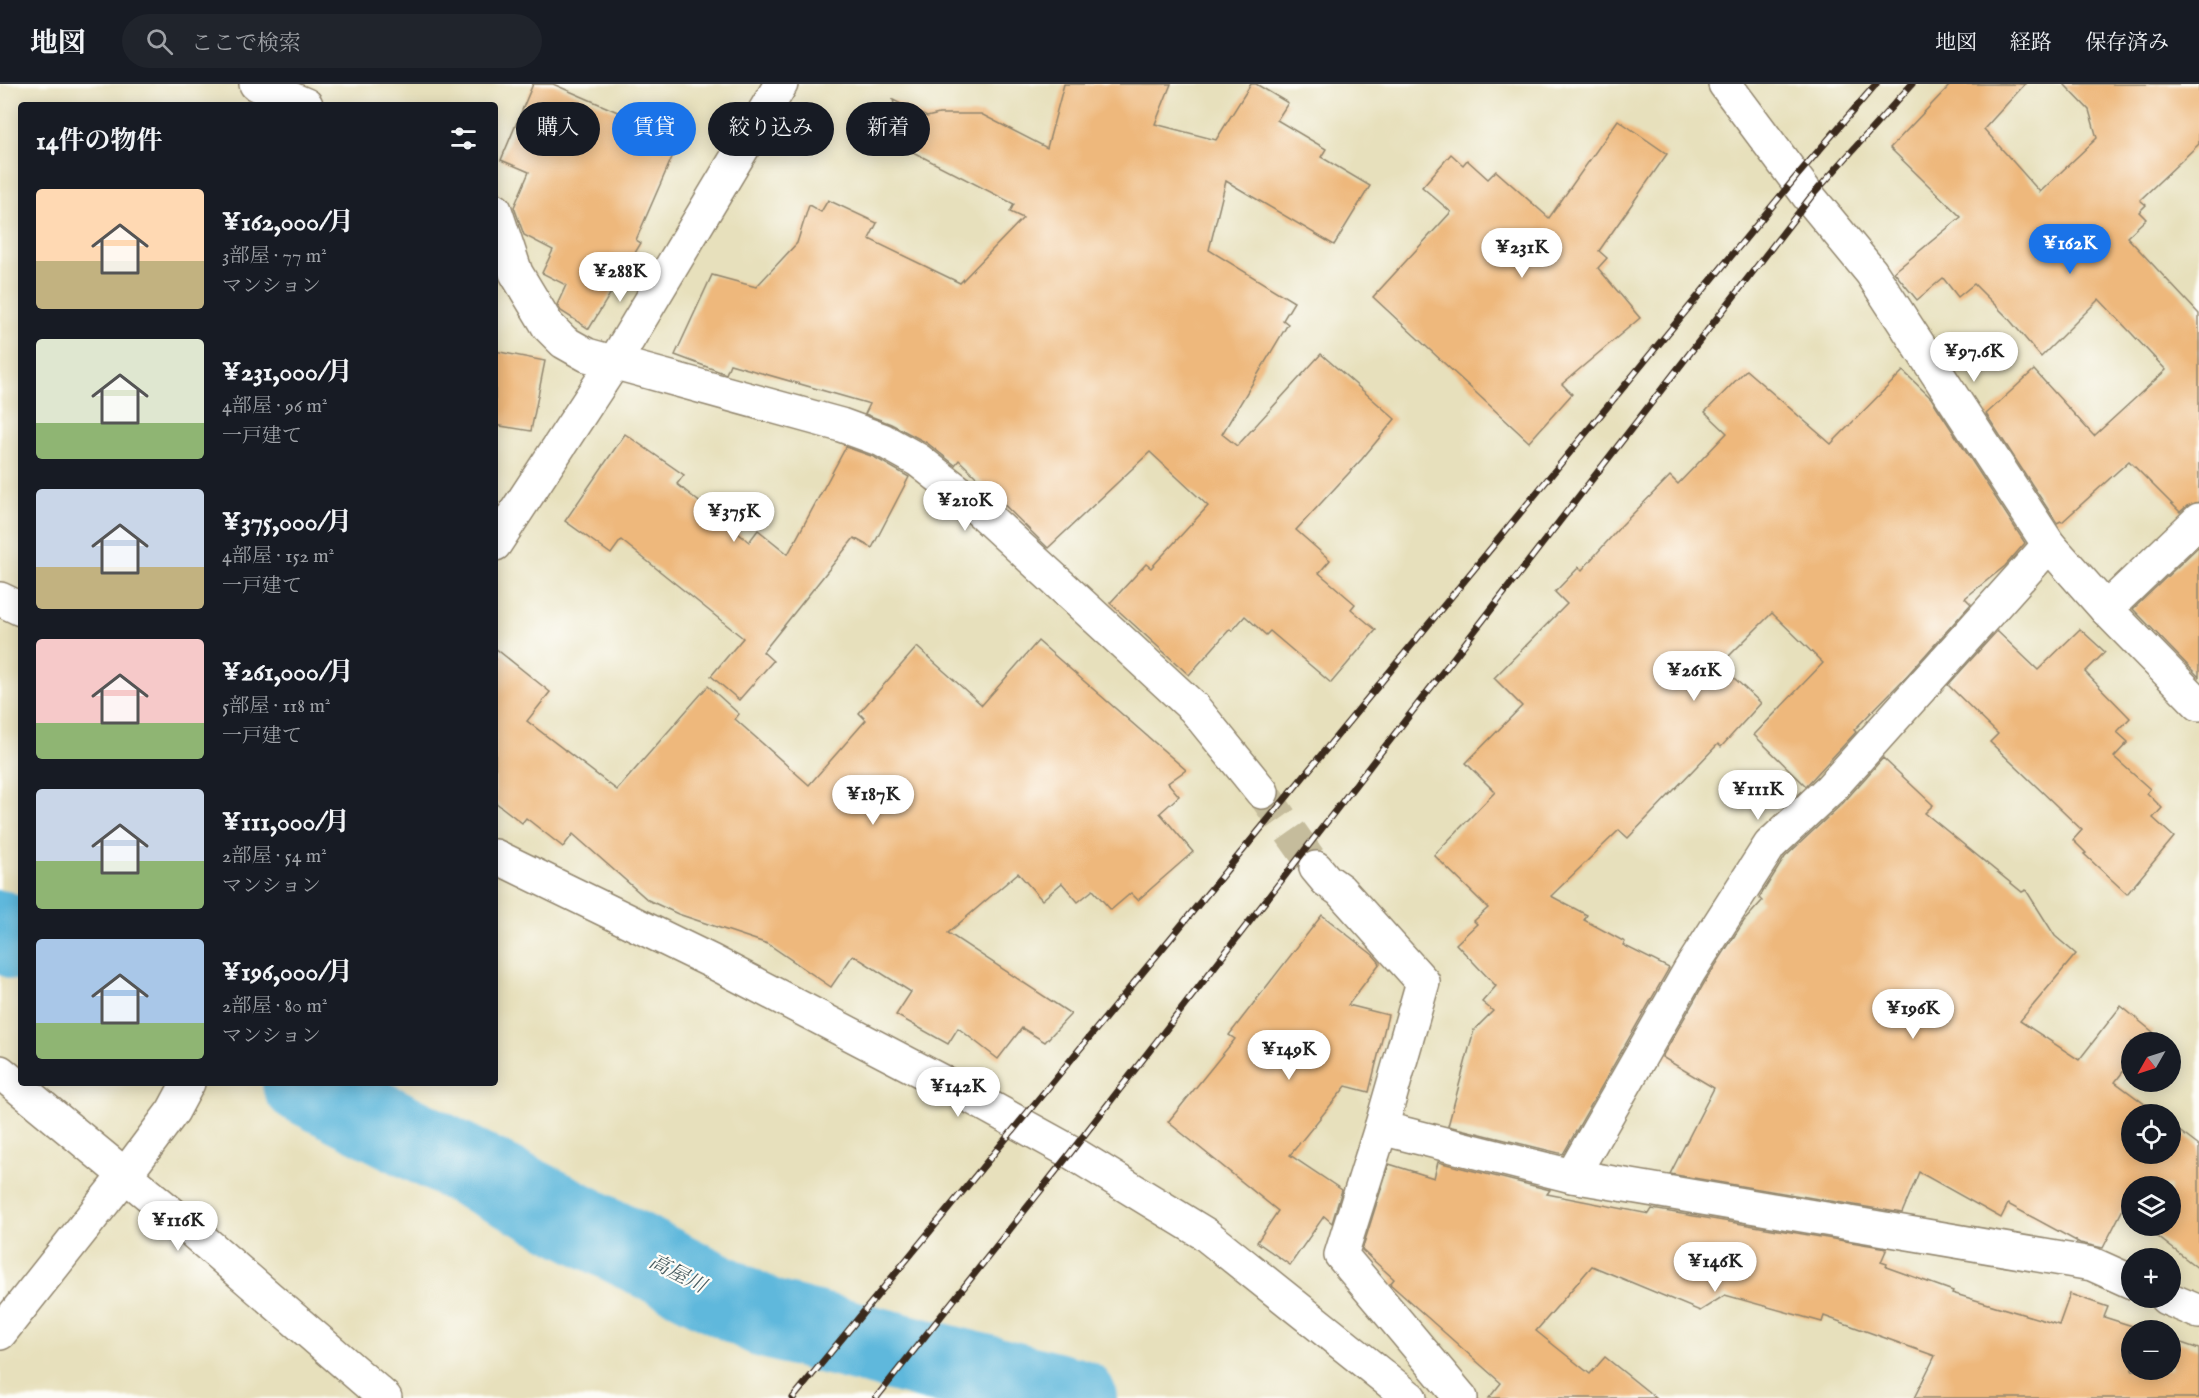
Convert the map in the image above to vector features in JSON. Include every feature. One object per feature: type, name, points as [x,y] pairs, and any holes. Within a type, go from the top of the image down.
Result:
[{"type":"street","points":[[256,84],[299,102]]},
{"type":"street","points":[[498,539],[615,361],[781,84]]},
{"type":"street","points":[[1725,84],[1810,198],[1871,273],[2049,545],[2106,609],[2199,704]]},
{"type":"street","points":[[498,219],[516,273],[548,326],[564,342],[587,355],[841,425],[882,440],[918,460],[964,496],[1194,708],[1262,792]]},
{"type":"street","points":[[2106,609],[2199,520]]},
{"type":"street","points":[[1572,1176],[1690,970],[1770,845],[1830,789],[2049,545]]},
{"type":"street","points":[[0,598],[18,607]]},
{"type":"street","points":[[498,857],[722,967],[975,1099],[1071,1152],[1205,1234],[1410,1398]]},
{"type":"street","points":[[1317,868],[1326,880],[1340,890],[1423,982],[1341,1256],[1461,1398]]},
{"type":"street","points":[[0,1072],[126,1174],[385,1398]]},
{"type":"street","points":[[0,1333],[126,1174],[180,1097]]},
{"type":"street","points":[[1381,1128],[1572,1176],[2092,1264],[2121,1277]]},
{"type":"street","points":[[2181,1304],[2199,1312]]},
{"type":"building","points":[[533,84],[553,84],[595,102],[525,102]]},
{"type":"building","points":[[1064,84],[1171,84],[1155,124],[1216,140],[1251,84],[1256,84],[1288,103],[1277,120],[1326,149],[1321,157],[1370,186],[1334,245],[1226,181],[1209,250],[1294,302],[1283,320],[1288,324],[1222,434],[1237,446],[1321,354],[1395,419],[1362,459],[1296,530],[1330,560],[1319,573],[1355,604],[1351,609],[1376,630],[1331,683],[1270,631],[1266,635],[1245,616],[1232,631],[1230,629],[1189,675],[1110,603],[1146,564],[1151,568],[1208,506],[1150,452],[1048,548],[959,460],[955,465],[927,443],[891,424],[865,414],[870,404],[730,364],[726,374],[675,355],[712,275],[756,287],[797,243],[809,205],[821,212],[828,200],[877,223],[869,239],[960,283],[1023,218],[1010,212],[1014,204],[921,156],[930,156],[930,116],[939,114],[981,114],[1047,148]]},
{"type":"building","points":[[1951,84],[2025,84],[1984,129],[2040,192],[2097,138],[2089,110],[2064,84],[2199,84],[2199,144],[2140,200],[2146,205],[2139,212],[2146,219],[2127,237],[2199,314],[2199,502],[2187,506],[2180,512],[2129,461],[2062,522],[2057,523],[1986,414],[2034,370],[2094,436],[2166,370],[2099,299],[2041,357],[2008,318],[1974,284],[1958,297],[1943,278],[1917,300],[1894,272],[1961,217],[1890,148]]},
{"type":"building","points":[[600,104],[612,110],[612,156],[673,156],[636,240],[641,243],[589,329],[561,311],[557,305],[566,285],[542,273],[553,250],[524,235],[514,207],[529,172],[501,160],[516,124],[516,156],[600,156]]},
{"type":"building","points":[[1618,120],[1667,154],[1599,251],[1607,258],[1598,268],[1640,318],[1562,384],[1572,394],[1529,442],[1373,297],[1451,212],[1422,187],[1451,154],[1463,165],[1467,160],[1488,179],[1496,171],[1549,218]]},
{"type":"building","points":[[498,352],[545,361],[531,431],[498,426]]},
{"type":"building","points":[[1746,370],[1831,444],[1903,371],[1931,398],[2025,543],[2005,566],[1965,598],[1971,604],[1903,680],[1854,730],[1856,732],[1806,786],[1754,735],[1823,663],[1772,613],[1720,665],[1761,703],[1721,747],[1718,744],[1628,838],[1619,830],[1551,896],[1587,915],[1584,920],[1625,942],[1623,945],[1669,968],[1563,1154],[1448,1126],[1474,1030],[1493,1011],[1482,1002],[1496,986],[1456,944],[1477,924],[1474,921],[1488,908],[1434,855],[1495,792],[1466,763],[1522,706],[1494,678],[1567,604],[1555,592],[1579,567],[1582,570],[1670,476],[1678,484],[1727,433],[1705,412]]},
{"type":"building","points":[[625,434],[684,475],[677,484],[749,542],[758,530],[788,554],[846,447],[874,457],[909,477],[872,548],[854,538],[763,652],[773,661],[739,700],[711,676],[743,638],[621,540],[611,554],[565,521]]},
{"type":"building","points":[[2199,546],[2199,677],[2133,609]]},
{"type":"building","points":[[2080,629],[2105,652],[2085,672],[2130,718],[2117,732],[2128,742],[2114,757],[2150,789],[2147,793],[2162,808],[2153,818],[2174,837],[2127,894],[2084,854],[2086,853],[2073,840],[2082,830],[1990,742],[1998,734],[1948,685],[1997,631],[2038,670]]},
{"type":"building","points":[[1038,641],[1186,770],[1168,783],[1179,796],[1160,813],[1193,852],[1138,900],[1131,893],[1111,910],[1093,890],[1078,902],[1062,883],[1042,900],[1018,873],[948,933],[1071,1014],[1045,1042],[1022,1028],[998,1059],[958,1028],[948,1044],[896,1015],[911,992],[853,955],[831,987],[768,944],[678,914],[648,900],[573,834],[563,847],[526,818],[522,823],[498,804],[498,650],[550,692],[527,721],[617,790],[708,686],[739,714],[735,719],[809,785],[866,720],[859,713],[917,647],[982,705]]},
{"type":"building","points":[[1883,758],[1933,805],[1925,813],[2022,892],[2026,890],[2055,936],[2076,954],[2020,1021],[2079,1060],[2121,1006],[2153,1032],[2121,1032],[2121,1074],[2115,1082],[2121,1086],[2121,1092],[2128,1092],[2145,1104],[2121,1104],[2121,1164],[2181,1164],[2181,1132],[2199,1146],[2199,1269],[2181,1255],[2181,1248],[2172,1248],[2157,1236],[2181,1236],[2181,1176],[2121,1176],[2121,1213],[2103,1248],[2080,1243],[2008,1204],[2001,1218],[1919,1172],[1902,1213],[1670,1174],[1714,1088],[1662,1057],[1706,980],[1744,921],[1762,901],[1759,898],[1785,857],[1843,803]]},
{"type":"building","points":[[1322,915],[1380,963],[1348,1005],[1388,1015],[1369,1092],[1346,1086],[1290,1155],[1342,1190],[1332,1223],[1324,1216],[1290,1265],[1257,1242],[1278,1211],[1168,1122],[1235,1039],[1229,1035]]},
{"type":"building","points":[[1438,1162],[1550,1190],[1547,1194],[1649,1214],[1652,1209],[1887,1248],[1881,1262],[1887,1264],[1886,1267],[1953,1291],[1952,1293],[2059,1325],[2070,1294],[2108,1307],[2104,1317],[2121,1322],[2121,1380],[2181,1380],[2181,1343],[2199,1349],[2199,1398],[1914,1398],[1935,1356],[1824,1316],[1822,1322],[1725,1295],[1700,1311],[1592,1266],[1536,1331],[1590,1374],[1605,1357],[1656,1398],[1489,1398],[1501,1383],[1390,1284],[1394,1279],[1362,1250],[1389,1164],[1434,1178]]},
{"type":"waterway","name":"高屋川","points":[[0,930],[18,939]]},
{"type":"waterway","name":"高屋川","points":[[308,1086],[768,1319],[1077,1398]]},
{"type":"tunnel","points":[[1262,792],[1316,868]]},
{"type":"railway","points":[[793,1398],[1796,177],[1876,84]]},
{"type":"railway","points":[[876,1398],[1071,1152],[1810,198],[1912,84]]}]
